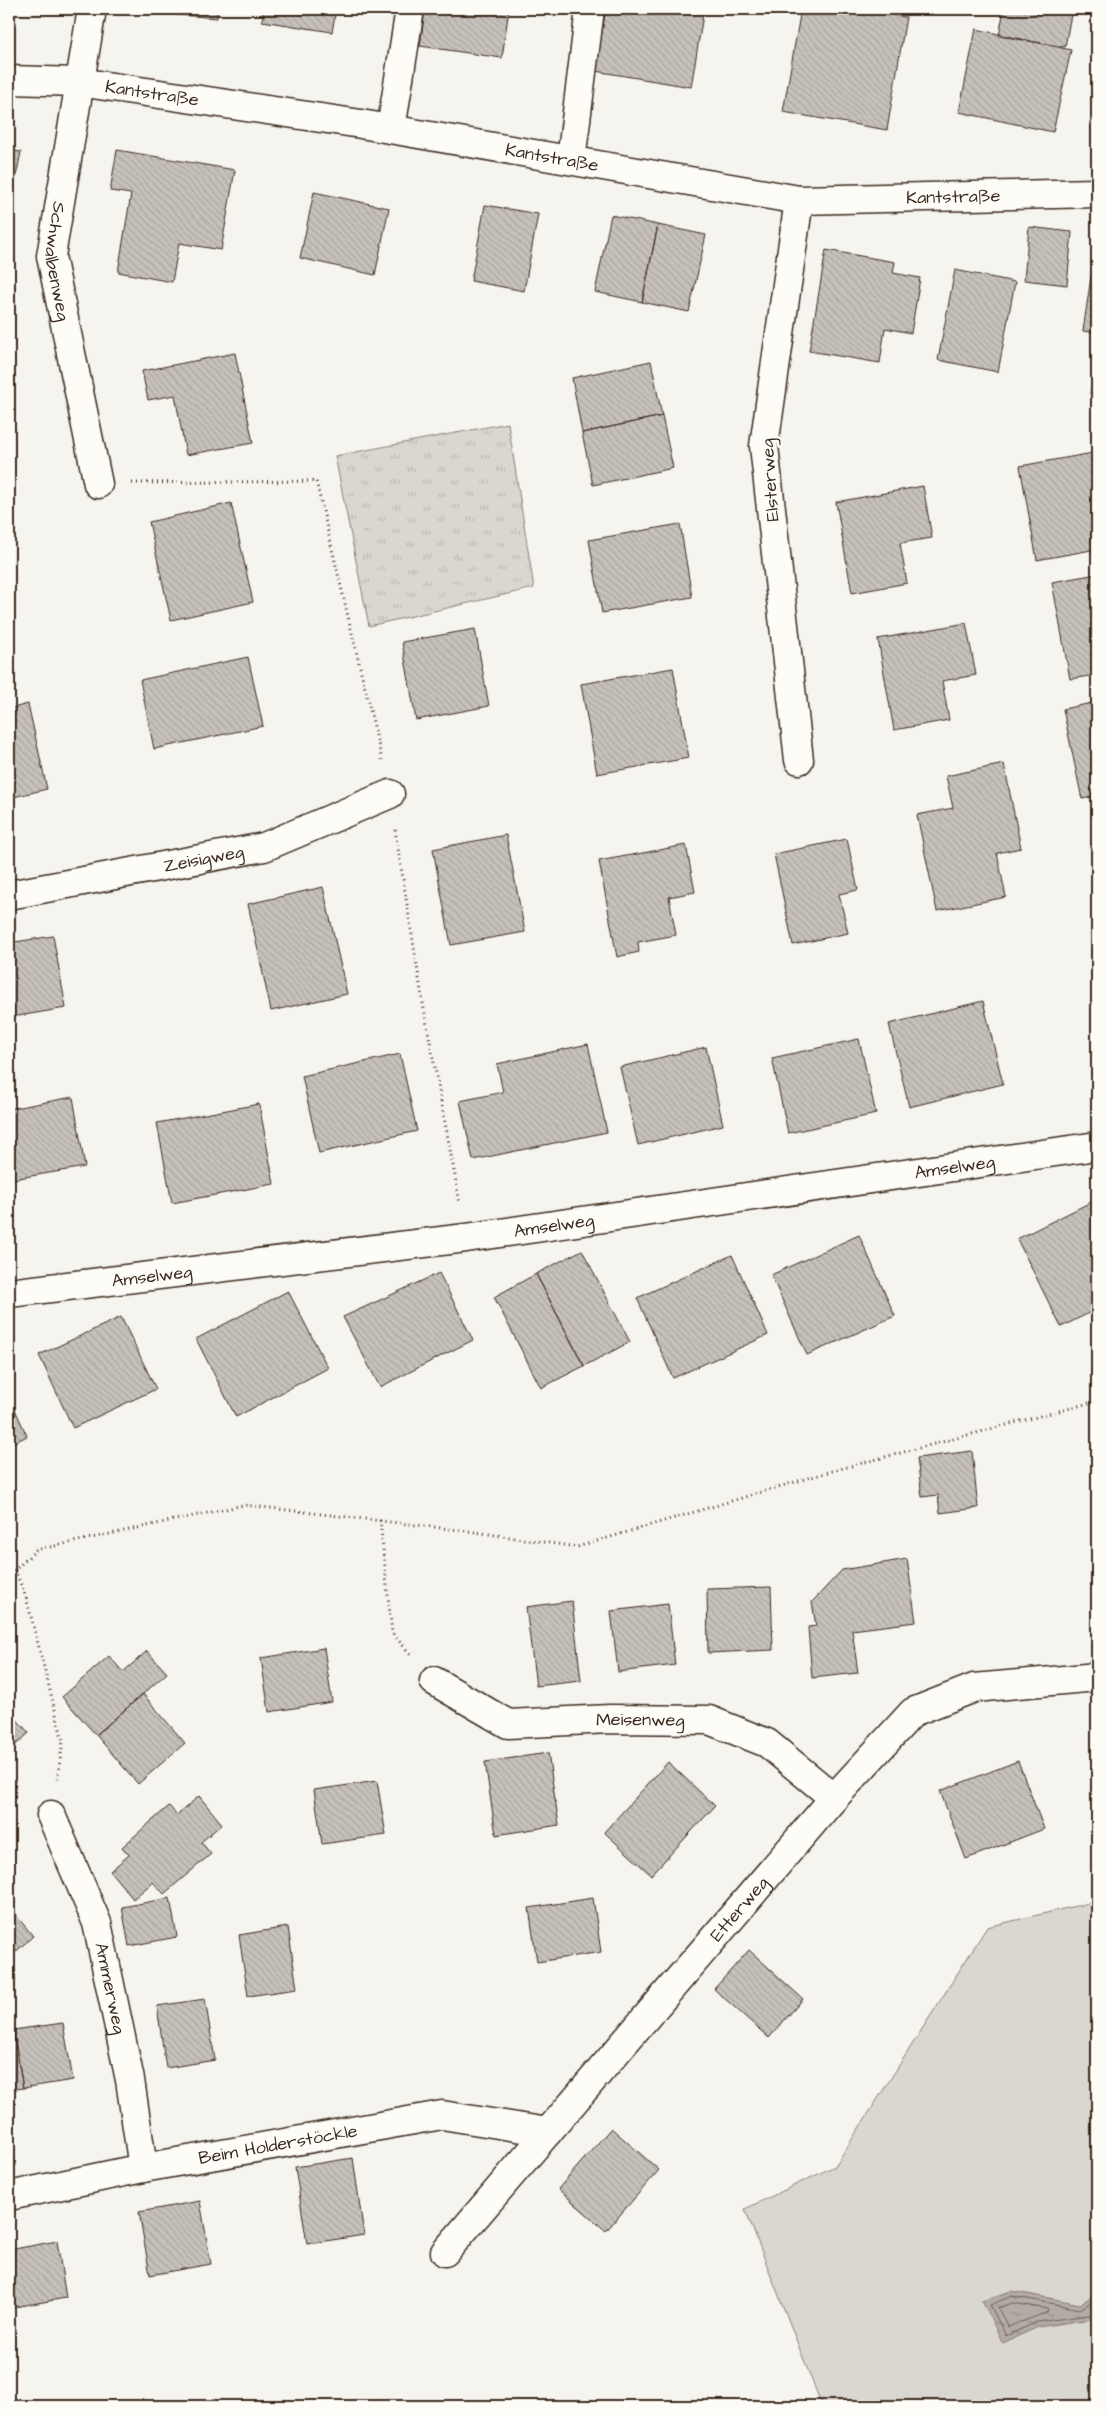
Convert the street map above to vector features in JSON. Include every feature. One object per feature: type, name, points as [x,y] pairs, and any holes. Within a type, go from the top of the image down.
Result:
[{"type":"street","name":"Schwalbenweg","points":[[92,9],[78,82],[51,256],[98,484]]},
{"type":"street","points":[[390,129],[410,9]]},
{"type":"street","points":[[571,160],[590,9]]},
{"type":"street","name":"Kantstraße","points":[[9,80],[78,82],[390,129],[800,200],[1097,193]]},
{"type":"street","name":"Elsterweg","points":[[799,760],[764,446],[800,200]]},
{"type":"street","name":"Zeisigweg","points":[[9,895],[264,847],[390,794]]},
{"type":"street","name":"Amselweg","points":[[9,1293],[466,1238],[1097,1146]]},
{"type":"street","name":"Etterweg","points":[[446,2252],[834,1798],[913,1712],[974,1688],[1097,1677]]},
{"type":"street","name":"Meisenweg","points":[[434,1681],[508,1724],[610,1719],[709,1720],[767,1743],[834,1798]]},
{"type":"street","name":"Ammerweg","points":[[51,1816],[97,1923],[130,2080],[143,2168]]},
{"type":"street","name":"Beim Holderstöckle","points":[[9,2196],[143,2168],[442,2115],[548,2132]]},
{"type":"path","points":[[9,1573],[15,1570],[36,1550],[244,1505],[380,1520],[577,1547],[832,1471],[1097,1401]]},
{"type":"path","points":[[380,1520],[392,1633],[434,1681]]},
{"type":"path","points":[[15,1570],[26,1597],[63,1740],[51,1816]]},
{"type":"green space","points":[[508,423],[534,588],[369,626],[335,456]]},
{"type":"green space","points":[[1097,1901],[1097,2406],[822,2406],[745,2209],[835,2166],[987,1927]]},
{"type":"water","points":[[1011,2291],[1080,2304],[1097,2293],[1097,2318],[1038,2327],[1003,2343],[982,2301]]},
{"type":"building","points":[[143,9],[218,9],[217,18],[143,12]]},
{"type":"building","points":[[264,9],[336,9],[332,32],[262,21]]},
{"type":"building","points":[[425,9],[509,9],[502,58],[420,46]]},
{"type":"building","points":[[606,9],[704,9],[691,87],[595,71]]},
{"type":"building","points":[[801,9],[858,9],[906,17],[887,130],[783,112]]},
{"type":"building","points":[[858,9],[886,9],[885,13]]},
{"type":"building","points":[[1004,9],[1072,9],[1065,47],[999,36]]},
{"type":"building","points":[[976,29],[1071,50],[1053,132],[959,112]]},
{"type":"building","points":[[9,150],[21,152],[9,211]]},
{"type":"building","points":[[117,150],[235,170],[221,250],[179,243],[172,282],[118,272],[131,194],[110,191]]},
{"type":"building","points":[[314,192],[389,208],[375,275],[300,258]]},
{"type":"building","points":[[485,205],[538,214],[524,291],[471,281]]},
{"type":"building","points":[[611,215],[658,225],[642,302],[595,292]]},
{"type":"building","points":[[658,225],[706,235],[689,312],[642,302]]},
{"type":"building","points":[[1029,227],[1072,232],[1067,285],[1024,280]]},
{"type":"building","points":[[826,250],[895,262],[893,273],[920,278],[911,333],[885,328],[880,363],[809,351]]},
{"type":"building","points":[[955,270],[1015,282],[998,372],[938,360]]},
{"type":"building","points":[[1092,270],[1097,271],[1097,333],[1083,331]]},
{"type":"building","points":[[1097,350],[1097,395],[1090,394]]},
{"type":"building","points":[[235,353],[253,443],[186,455],[175,395],[148,400],[142,371]]},
{"type":"building","points":[[651,361],[662,416],[582,433],[572,378]]},
{"type":"building","points":[[662,416],[673,468],[593,485],[582,433]]},
{"type":"building","points":[[1093,453],[1095,462],[1097,462],[1097,549],[1037,560],[1020,466]]},
{"type":"building","points":[[923,486],[932,538],[900,543],[907,583],[852,593],[836,502]]},
{"type":"building","points":[[231,503],[253,602],[171,620],[149,522]]},
{"type":"building","points":[[680,524],[692,597],[602,613],[589,540]]},
{"type":"building","points":[[1097,574],[1097,675],[1070,679],[1052,582]]},
{"type":"building","points":[[966,623],[976,675],[942,681],[949,720],[894,730],[878,639]]},
{"type":"building","points":[[475,629],[489,706],[416,720],[402,642]]},
{"type":"building","points":[[248,657],[263,726],[154,749],[140,680]]},
{"type":"building","points":[[673,668],[689,758],[597,774],[581,684]]},
{"type":"building","points":[[1097,702],[1097,796],[1082,799],[1063,709]]},
{"type":"building","points":[[28,704],[47,789],[9,798],[9,709]]},
{"type":"building","points":[[1004,764],[1021,848],[997,853],[1006,897],[937,911],[917,815],[953,808],[946,776]]},
{"type":"building","points":[[506,835],[525,932],[451,945],[433,849]]},
{"type":"building","points":[[847,839],[858,890],[839,894],[848,933],[793,945],[774,854]]},
{"type":"building","points":[[686,845],[695,892],[669,897],[676,935],[638,942],[639,952],[617,957],[599,861]]},
{"type":"building","points":[[323,887],[347,994],[271,1011],[248,904]]},
{"type":"building","points":[[53,936],[66,1008],[12,1017],[9,995],[9,943]]},
{"type":"building","points":[[983,1001],[1003,1084],[909,1107],[889,1024]]},
{"type":"building","points":[[859,1039],[876,1114],[788,1133],[772,1058]]},
{"type":"building","points":[[588,1044],[607,1132],[473,1160],[460,1101],[503,1092],[497,1064]]},
{"type":"building","points":[[706,1047],[723,1125],[638,1145],[620,1067]]},
{"type":"building","points":[[400,1054],[417,1131],[319,1153],[302,1076]]},
{"type":"building","points":[[73,1097],[85,1167],[13,1179],[9,1153],[9,1109]]},
{"type":"building","points":[[259,1104],[274,1184],[172,1203],[157,1123]]},
{"type":"building","points":[[1097,1199],[1097,1309],[1061,1327],[1017,1239]]},
{"type":"building","points":[[859,1235],[895,1316],[807,1355],[771,1275]]},
{"type":"building","points":[[582,1250],[630,1342],[584,1366],[536,1274]]},
{"type":"building","points":[[732,1255],[768,1335],[673,1378],[637,1298]]},
{"type":"building","points":[[439,1273],[473,1340],[380,1387],[343,1317]]},
{"type":"building","points":[[536,1274],[584,1366],[541,1388],[494,1297]]},
{"type":"building","points":[[288,1291],[328,1368],[236,1417],[196,1339]]},
{"type":"building","points":[[121,1317],[156,1389],[73,1428],[39,1355]]},
{"type":"building","points":[[9,1396],[27,1436],[9,1445]]},
{"type":"building","points":[[972,1451],[978,1508],[940,1513],[938,1495],[922,1497],[917,1458]]},
{"type":"building","points":[[907,1559],[916,1622],[852,1630],[858,1673],[812,1678],[808,1627],[816,1626],[812,1602],[842,1570]]},
{"type":"building","points":[[771,1587],[773,1650],[708,1653],[707,1589]]},
{"type":"building","points":[[572,1601],[581,1681],[536,1686],[526,1607]]},
{"type":"building","points":[[668,1604],[675,1665],[618,1672],[611,1611]]},
{"type":"building","points":[[324,1648],[332,1702],[269,1712],[261,1658]]},
{"type":"building","points":[[147,1651],[167,1673],[96,1735],[62,1697],[109,1656],[123,1672]]},
{"type":"building","points":[[143,1694],[185,1743],[138,1784],[96,1735]]},
{"type":"building","points":[[9,1711],[29,1733],[9,1751]]},
{"type":"building","points":[[548,1753],[559,1825],[496,1835],[485,1762]]},
{"type":"building","points":[[1018,1761],[1044,1829],[966,1859],[940,1791]]},
{"type":"building","points":[[668,1762],[715,1806],[651,1875],[604,1832]]},
{"type":"building","points":[[377,1781],[386,1835],[322,1844],[314,1790]]},
{"type":"building","points":[[199,1796],[222,1824],[201,1842],[211,1854],[164,1894],[153,1882],[133,1899],[110,1871],[129,1855],[122,1847],[169,1806],[177,1815]]},
{"type":"building","points":[[170,1898],[177,1937],[129,1946],[122,1907]]},
{"type":"building","points":[[593,1898],[601,1952],[537,1962],[529,1908]]},
{"type":"building","points":[[9,1907],[33,1936],[9,1958]]},
{"type":"building","points":[[288,1927],[297,1989],[248,1996],[239,1935]]},
{"type":"building","points":[[749,1950],[803,1999],[769,2038],[714,1989]]},
{"type":"building","points":[[205,1999],[215,2060],[166,2068],[157,2006]]},
{"type":"building","points":[[63,2023],[73,2080],[23,2088],[13,2030]]},
{"type":"building","points":[[13,2030],[23,2088],[9,2090],[9,2031]]},
{"type":"building","points":[[611,2128],[659,2170],[606,2231],[558,2189]]},
{"type":"building","points":[[353,2158],[364,2235],[307,2244],[295,2167]]},
{"type":"building","points":[[200,2201],[211,2264],[150,2275],[139,2212]]},
{"type":"building","points":[[57,2241],[66,2298],[9,2308],[9,2250]]}]
